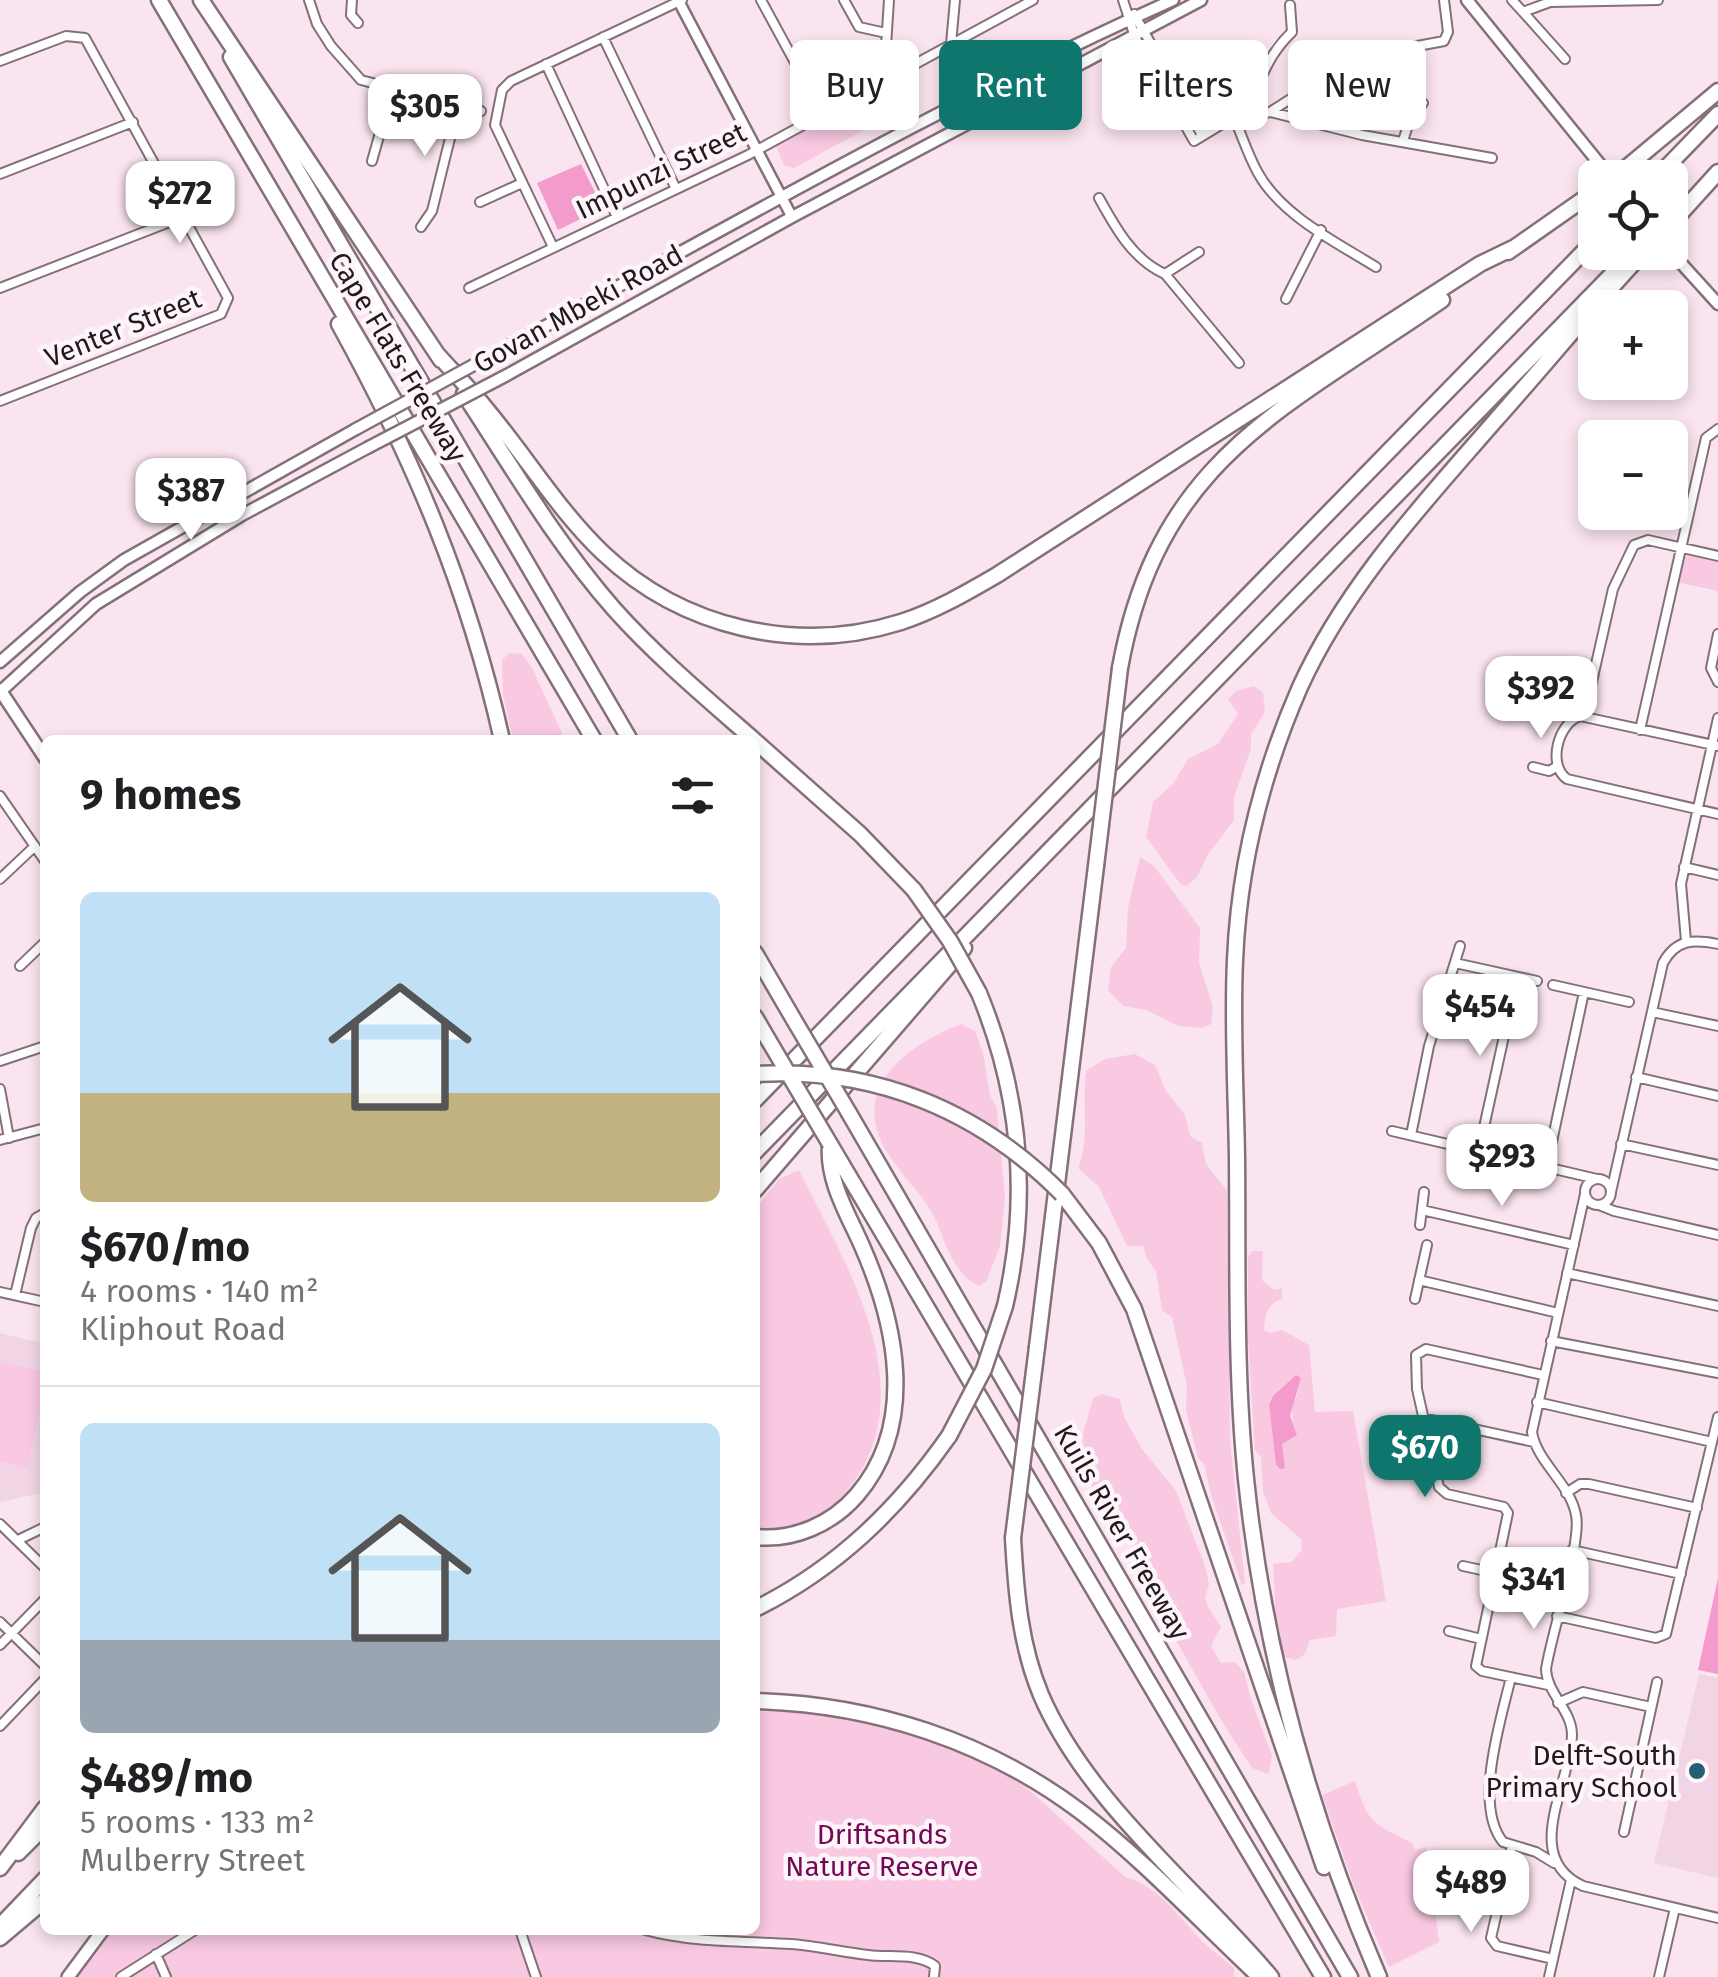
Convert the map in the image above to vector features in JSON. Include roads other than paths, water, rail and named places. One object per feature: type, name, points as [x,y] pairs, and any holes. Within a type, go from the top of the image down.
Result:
[{"type":"highway","name":"Cape Flats Freeway","points":[[159,0],[591,735]]},
{"type":"highway","name":"Cape Flats Freeway","points":[[200,0],[627,735]]},
{"type":"highway","points":[[200,0],[593,584],[648,644],[749,735]]},
{"type":"highway","points":[[1635,160],[1718,91]]},
{"type":"highway","points":[[1673,160],[1718,114]]},
{"type":"highway","points":[[258,168],[299,255],[375,389],[414,468],[471,617],[501,735]]},
{"type":"highway","points":[[1688,199],[1718,170]]},
{"type":"highway","points":[[1688,204],[1718,170]]},
{"type":"highway","points":[[1270,1977],[1094,1783],[1060,1732],[1041,1694],[1019,1618],[1013,1538],[1120,668],[1134,603],[1156,547],[1184,501],[1216,463],[1253,430],[1578,204]]},
{"type":"highway","points":[[437,354],[488,410],[582,530],[630,576],[687,610],[731,626],[781,634],[836,635],[883,627],[921,614],[997,575],[1480,264],[1513,248]]},
{"type":"highway","points":[[760,1095],[1578,257]]},
{"type":"highway","points":[[760,1147],[1615,270]]},
{"type":"highway","points":[[1376,1977],[1294,1745],[1270,1646],[1252,1530],[1239,1373],[1234,966],[1246,854],[1284,726],[1302,683],[1343,608],[1416,512],[1628,270]]},
{"type":"highway","points":[[760,744],[870,843],[914,890],[950,941],[979,993],[1004,1060],[1016,1123],[1020,1216],[1005,1306],[984,1369],[949,1436],[896,1506],[853,1546],[809,1579],[760,1606]]},
{"type":"highway","points":[[760,1184],[951,966],[999,901]]},
{"type":"highway","name":"Kuils River Freeway","points":[[760,962],[1350,1977]]},
{"type":"highway","points":[[760,1026],[830,1144],[831,1174],[870,1264],[891,1334],[896,1381],[894,1414],[876,1466],[849,1504],[804,1532],[784,1538],[760,1537]]},
{"type":"highway","points":[[760,1074],[855,1079],[916,1096],[974,1123],[1026,1160],[1062,1194],[1090,1230],[1134,1309],[1306,1818],[1342,1909],[1376,1977]]},
{"type":"highway","name":"Kuils River Freeway","points":[[830,1144],[1323,1977]]},
{"type":"highway","points":[[760,1701],[819,1705],[880,1717],[947,1738],[1012,1769],[1054,1793],[1102,1829],[1260,1977]]},
{"type":"highway","points":[[0,1870],[40,1815]]},
{"type":"highway","points":[[0,1870],[40,1831]]},
{"type":"highway","points":[[0,1926],[40,1883]]},
{"type":"highway","points":[[0,1938],[40,1904]]},
{"type":"main road","name":"Govan Mbeki Road","points":[[0,662],[80,592],[124,560],[356,428],[1128,10],[1173,0]]},
{"type":"main road","name":"Govan Mbeki Road","points":[[0,691],[96,604],[242,516],[1201,0]]},
{"type":"main road","points":[[1468,0],[1597,160]]},
{"type":"main road","points":[[1686,270],[1718,304]]},
{"type":"main road","points":[[0,691],[40,751]]},
{"type":"main road","points":[[68,1977],[98,1935]]},
{"type":"street","points":[[310,0],[317,24],[344,65],[361,80],[480,111]]},
{"type":"street","points":[[352,0],[351,15],[358,23]]},
{"type":"street","points":[[553,248],[495,125],[506,86],[680,0],[792,217]]},
{"type":"street","points":[[762,0],[790,51]]},
{"type":"street","points":[[844,0],[859,27],[886,33]]},
{"type":"street","points":[[886,40],[890,0]]},
{"type":"street","points":[[951,40],[955,0]]},
{"type":"street","points":[[1270,112],[1391,51],[1444,41],[1448,34],[1444,0]]},
{"type":"street","points":[[1512,0],[1565,59]]},
{"type":"street","points":[[1523,12],[1550,2],[1658,0]]},
{"type":"street","name":"Impunzi Street","points":[[958,40],[1030,1]]},
{"type":"street","points":[[1268,65],[1275,48],[1291,34],[1290,5]]},
{"type":"street","points":[[1128,10],[1143,40]]},
{"type":"street","points":[[1140,34],[1144,40]]},
{"type":"street","name":"Venter Street","points":[[0,61],[66,36],[85,38],[226,291],[228,304],[221,314],[0,400]]},
{"type":"street","points":[[604,37],[676,189]]},
{"type":"street","points":[[546,64],[617,217]]},
{"type":"street","points":[[372,161],[392,90]]},
{"type":"street","points":[[422,228],[432,211],[458,106]]},
{"type":"street","points":[[1270,112],[1362,135],[1492,158]]},
{"type":"street","points":[[0,174],[133,122]]},
{"type":"street","name":"Impunzi Street","points":[[468,288],[794,130]]},
{"type":"street","points":[[1193,130],[1198,138]]},
{"type":"street","points":[[1195,130],[1198,138]]},
{"type":"street","points":[[1198,138],[1212,130]]},
{"type":"street","points":[[1240,130],[1265,184],[1286,207],[1376,266]]},
{"type":"street","points":[[1403,141],[1406,130]]},
{"type":"street","points":[[480,202],[522,182]]},
{"type":"street","points":[[1099,198],[1138,257],[1165,274],[1238,363]]},
{"type":"street","points":[[0,288],[185,216]]},
{"type":"street","points":[[1286,298],[1321,230]]},
{"type":"street","points":[[1165,274],[1199,252]]},
{"type":"street","points":[[1640,730],[1706,438],[1718,429]]},
{"type":"street","points":[[1584,716],[1613,589],[1632,548],[1645,540],[1718,556]]},
{"type":"street","points":[[1718,634],[1711,668],[1718,682]]},
{"type":"street","points":[[1533,767],[1550,771],[1556,767],[1564,727],[1572,718],[1584,716],[1715,746]]},
{"type":"street","points":[[1686,942],[1681,884],[1715,746],[1718,718]]},
{"type":"street","points":[[1556,767],[1567,779],[1718,814]]},
{"type":"street","points":[[0,796],[40,854]]},
{"type":"street","points":[[0,879],[35,846]]},
{"type":"street","points":[[1684,867],[1718,875]]},
{"type":"street","points":[[1581,1215],[1610,1194],[1663,963],[1672,950],[1686,942],[1718,944]]},
{"type":"street","points":[[1411,1135],[1429,1046],[1460,946]]},
{"type":"street","points":[[20,966],[40,947]]},
{"type":"street","points":[[1454,963],[1536,981]]},
{"type":"street","points":[[1479,1150],[1517,977]]},
{"type":"street","points":[[1552,985],[1629,1002]]},
{"type":"street","points":[[1547,1166],[1584,992]]},
{"type":"street","points":[[1652,1012],[1718,1026]]},
{"type":"street","points":[[0,1061],[40,1048]]},
{"type":"street","points":[[1636,1077],[1718,1096]]},
{"type":"street","points":[[0,1088],[5,1139],[40,1129]]},
{"type":"street","points":[[1392,1130],[1599,1179],[1616,1207],[1630,1214]]},
{"type":"street","points":[[1621,1144],[1718,1165]]},
{"type":"street","points":[[1559,1867],[1550,1837],[1572,1735],[1571,1725],[1548,1686],[1546,1669],[1576,1514],[1532,1432],[1585,1192],[1616,1167]]},
{"type":"street","points":[[1575,1172],[1585,1192],[1597,1204],[1718,1235]]},
{"type":"street","points":[[1420,1225],[1424,1192]]},
{"type":"street","points":[[1422,1210],[1574,1245]]},
{"type":"street","points":[[14,1295],[30,1228],[40,1216]]},
{"type":"street","points":[[1415,1299],[1427,1245]]},
{"type":"street","points":[[1567,1273],[1718,1306]]},
{"type":"street","points":[[1419,1280],[1558,1313]]},
{"type":"street","points":[[0,1292],[40,1301]]},
{"type":"street","points":[[1551,1340],[1718,1372]]},
{"type":"street","points":[[1543,1375],[1422,1349],[1416,1358],[1417,1389],[1442,1492],[1504,1507],[1508,1513],[1476,1660],[1478,1668],[1548,1686]]},
{"type":"street","points":[[1537,1402],[1712,1442]]},
{"type":"street","points":[[1557,1616],[1662,1637],[1668,1630],[1718,1417]]},
{"type":"street","points":[[1423,1418],[1534,1442]]},
{"type":"street","points":[[1566,1493],[1589,1484],[1697,1508]]},
{"type":"street","points":[[0,1524],[40,1563]]},
{"type":"street","points":[[18,1540],[40,1529]]},
{"type":"street","points":[[1572,1550],[1682,1574]]},
{"type":"street","points":[[1463,1566],[1496,1572]]},
{"type":"street","points":[[0,1645],[40,1604]]},
{"type":"street","points":[[0,1622],[40,1661]]},
{"type":"street","points":[[1449,1631],[1481,1638]]},
{"type":"street","points":[[1511,1678],[1488,1784],[1497,1835],[1503,1842],[1543,1855],[1571,1880],[1718,1918]]},
{"type":"street","points":[[1624,1832],[1658,1682]]},
{"type":"street","points":[[0,1726],[40,1684]]},
{"type":"street","points":[[1558,1702],[1583,1692],[1651,1708]]},
{"type":"street","points":[[1512,1846],[1490,1938],[1498,1946],[1553,1958]]},
{"type":"street","points":[[1549,1977],[1571,1880]]},
{"type":"street","points":[[1659,1977],[1675,1908]]},
{"type":"street","points":[[121,1977],[187,1935]]},
{"type":"street","points":[[522,1935],[536,1977]]},
{"type":"street","points":[[670,1935],[900,1956],[930,1962],[935,1966],[934,1977]]},
{"type":"street","points":[[156,1954],[166,1977]]},
{"type":"place","name":"Delft-South Primary School","points":[[1697,1771]]},
{"type":"park label","name":"Driftsands Nature Reserve","points":[[882,1850]]}]
